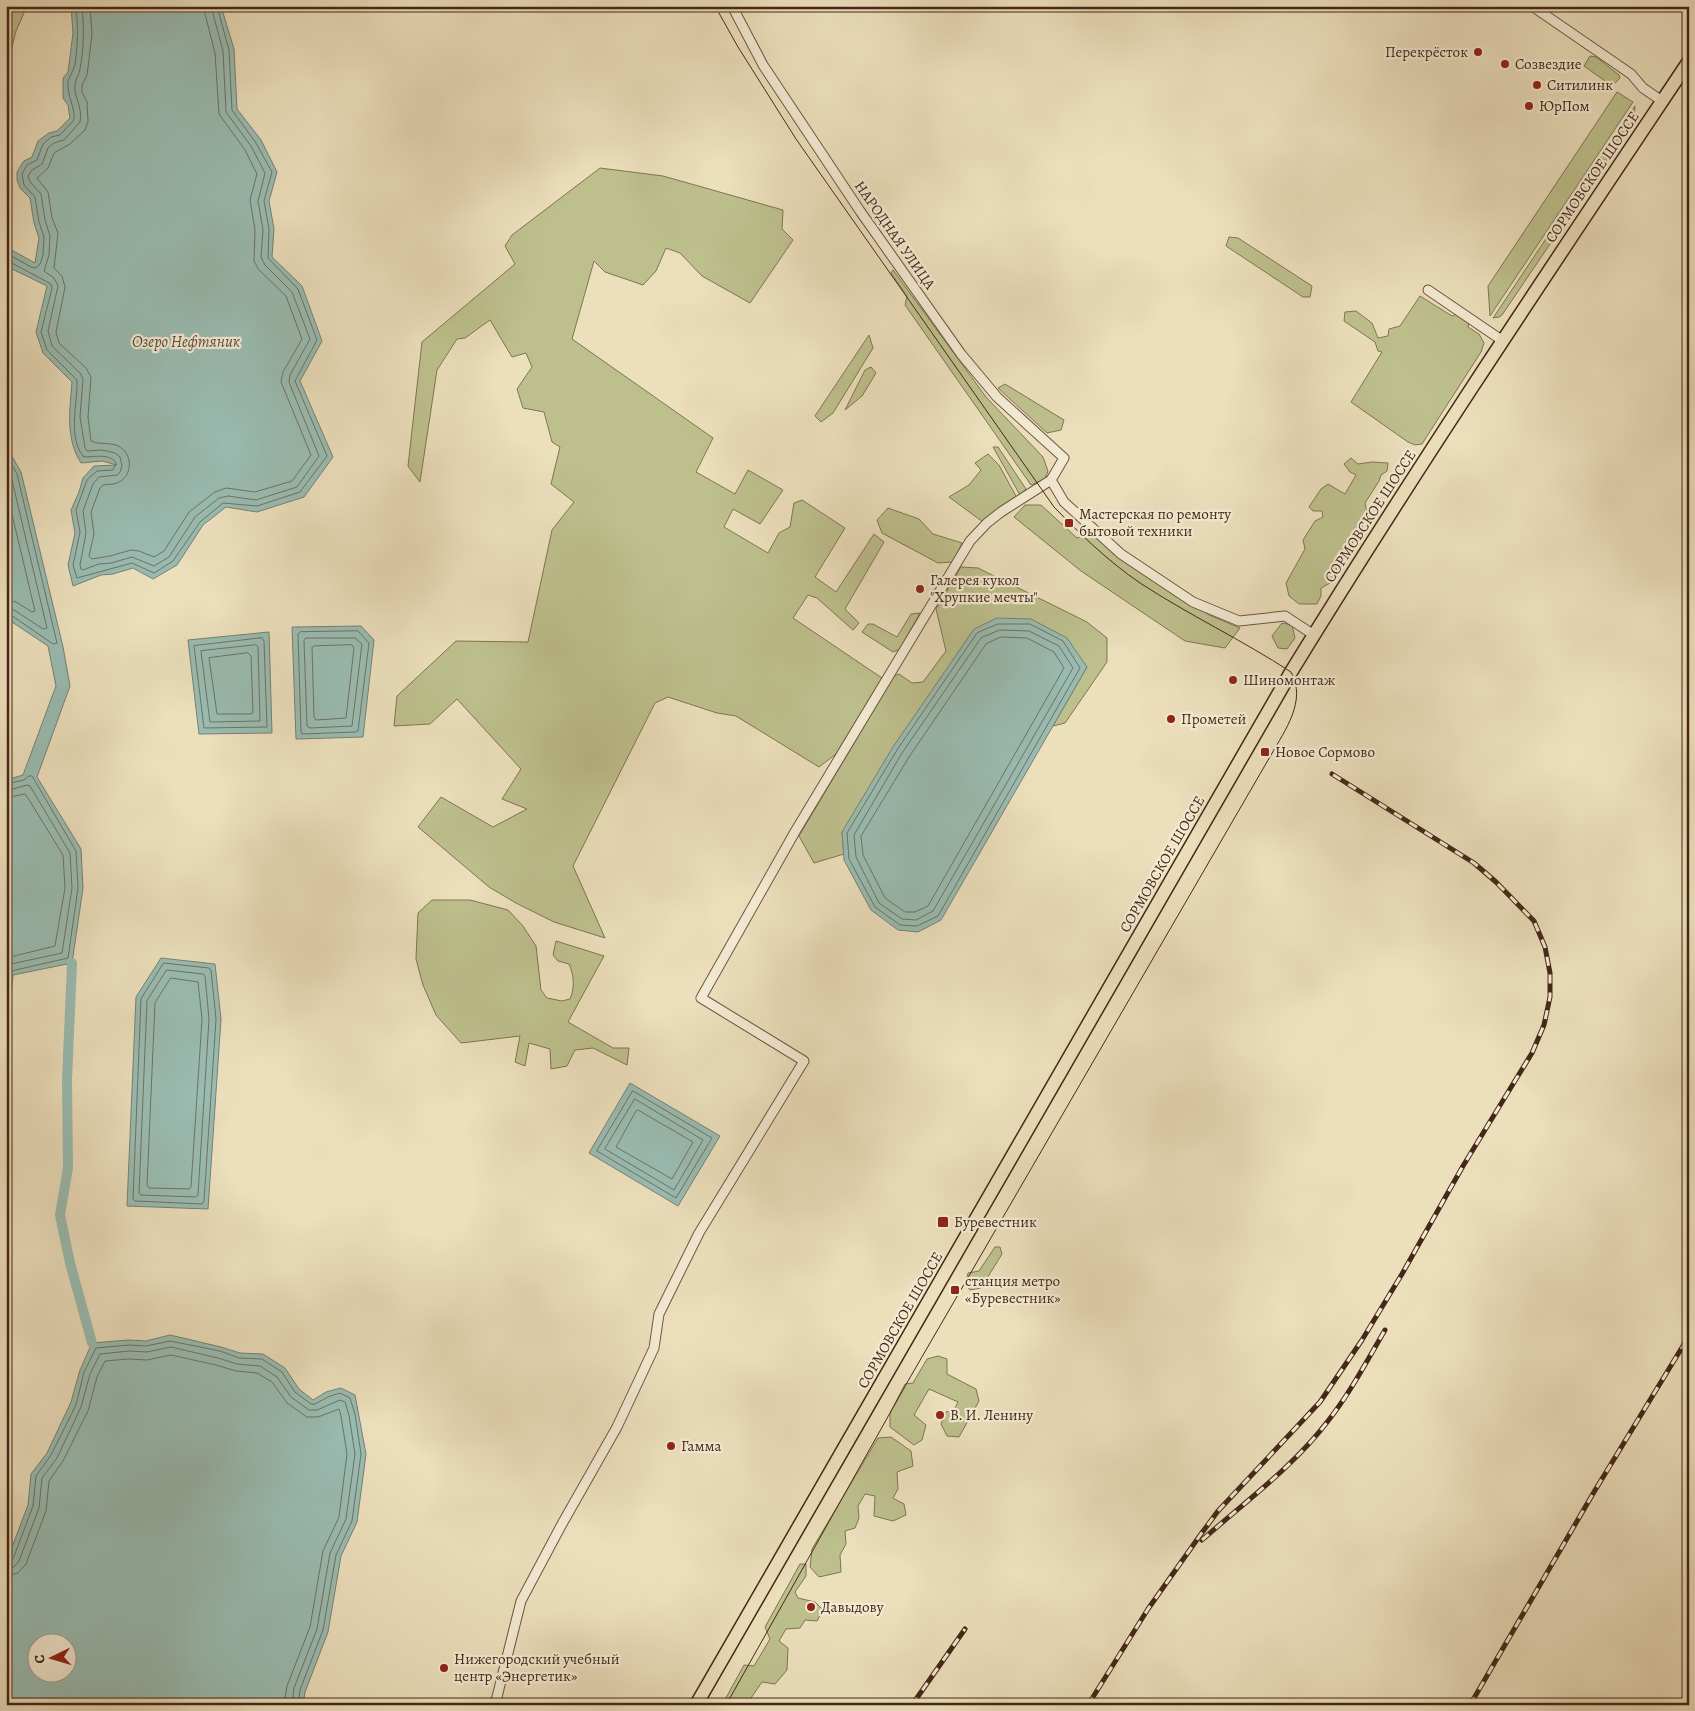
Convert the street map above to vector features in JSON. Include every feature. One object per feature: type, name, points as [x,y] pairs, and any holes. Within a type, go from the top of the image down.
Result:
[{"type":"main road","name":"СОРМОВСКОЕ ШОССЕ","points":[[696,1705],[1105,994],[1314,636],[1368,548],[1503,341],[1689,61]]},
{"type":"street","name":"НАРОДНАЯ УЛИЦА","points":[[732,6],[768,73],[860,211],[961,354],[997,397],[1064,458],[1050,480]]},
{"type":"street","points":[[1532,6],[1631,74],[1643,88],[1662,101]]},
{"type":"street","points":[[1428,290],[1503,341]]},
{"type":"street","points":[[495,1705],[521,1601],[620,1420],[654,1348],[659,1314],[699,1233],[804,1061],[701,998],[796,830],[970,541],[987,523],[1050,480],[1064,502],[1121,554],[1194,602],[1239,621],[1285,616],[1314,636]]},
{"type":"green space","points":[[6,6],[27,6],[16,31],[6,70]]},
{"type":"green space","points":[[1590,56],[1596,57],[1619,75],[1620,78],[1612,86],[1584,66]]},
{"type":"green space","points":[[1617,92],[1633,102],[1490,316],[1488,286]]},
{"type":"green space","points":[[1635,106],[1634,120],[1502,315],[1493,318]]},
{"type":"green space","points":[[600,168],[663,176],[783,210],[782,229],[793,240],[750,303],[702,276],[680,253],[666,248],[656,271],[643,285],[605,272],[594,261],[572,339],[713,438],[696,472],[735,494],[748,470],[783,490],[760,524],[733,509],[724,527],[768,553],[779,533],[790,527],[794,503],[802,500],[845,528],[815,577],[836,592],[874,534],[884,542],[845,609],[859,623],[853,630],[817,598],[808,595],[793,618],[882,678],[836,754],[819,767],[736,716],[717,713],[668,697],[655,703],[573,866],[605,938],[554,922],[489,887],[418,827],[441,797],[493,827],[527,809],[502,799],[521,769],[457,699],[430,724],[394,726],[397,696],[456,641],[528,642],[552,530],[574,502],[551,484],[560,447],[552,442],[544,412],[523,408],[517,389],[532,367],[526,353],[512,357],[490,320],[465,338],[457,339],[437,370],[420,482],[408,466],[422,342],[515,264],[505,246],[512,235]]},
{"type":"green space","points":[[1229,237],[1238,238],[1312,286],[1310,297],[1303,297],[1226,246]]},
{"type":"green space","points":[[893,270],[986,397],[1043,457],[1048,471],[1045,479],[1031,485],[905,305],[907,296],[891,273]]},
{"type":"green space","points":[[1420,296],[1452,316],[1457,314],[1469,323],[1468,327],[1479,334],[1484,343],[1481,352],[1422,444],[1415,445],[1351,402],[1382,352],[1378,351],[1375,342],[1344,321],[1345,312],[1356,311],[1372,323],[1378,338],[1388,336],[1389,329],[1400,326]]},
{"type":"green space","points":[[869,335],[873,348],[833,413],[821,422],[815,416]]},
{"type":"green space","points":[[871,367],[876,373],[862,396],[845,410],[865,370]]},
{"type":"green space","points":[[1005,384],[1064,420],[1061,430],[1047,433],[998,388]]},
{"type":"green space","points":[[993,447],[998,447],[1026,489],[1020,495]]},
{"type":"green space","points":[[988,454],[999,465],[1017,498],[983,522],[949,497],[969,485],[981,470],[975,463]]},
{"type":"green space","points":[[1351,458],[1358,464],[1372,462],[1388,463],[1387,471],[1381,475],[1365,503],[1368,517],[1351,545],[1343,548],[1334,561],[1337,571],[1332,582],[1321,588],[1321,596],[1317,604],[1299,604],[1289,596],[1286,583],[1305,549],[1303,540],[1315,521],[1323,517],[1322,511],[1313,511],[1309,507],[1321,489],[1328,484],[1345,494],[1356,475],[1350,472],[1344,464]]},
{"type":"green space","points":[[1025,505],[1041,505],[1077,538],[1090,533],[1160,584],[1209,615],[1240,628],[1225,648],[1185,641],[1081,571],[1014,517]]},
{"type":"green space","points":[[888,508],[919,519],[933,534],[962,543],[953,562],[938,563],[882,533],[877,520]]},
{"type":"green space","points":[[961,567],[978,568],[1087,622],[1107,638],[1107,662],[1065,723],[1053,726],[1087,667],[842,832],[844,854],[814,863],[799,836],[894,676],[899,674],[912,683],[923,682],[946,651],[936,609]]},
{"type":"green space","points":[[920,613],[900,649],[893,652],[862,632],[868,624],[873,624],[897,637],[911,614]]},
{"type":"green space","points":[[1282,623],[1292,625],[1295,638],[1287,649],[1278,648],[1272,636]]},
{"type":"green space","points":[[432,900],[470,900],[508,910],[523,926],[536,946],[541,990],[547,998],[562,1001],[570,999],[573,990],[573,977],[569,964],[558,961],[553,955],[556,941],[604,956],[568,1022],[613,1048],[629,1048],[627,1065],[593,1048],[575,1050],[567,1066],[551,1069],[550,1049],[529,1043],[525,1066],[515,1062],[520,1036],[461,1043],[436,1015],[423,985],[416,959],[418,913]]},
{"type":"green space","points":[[995,1247],[1000,1247],[1002,1254],[981,1288],[970,1290],[965,1285],[968,1273],[979,1271]]},
{"type":"green space","points":[[938,1356],[947,1359],[947,1374],[976,1389],[979,1401],[959,1437],[947,1436],[941,1424],[946,1412],[954,1410],[958,1402],[929,1389],[914,1415],[926,1425],[922,1440],[914,1445],[890,1427],[890,1413],[905,1384],[913,1383],[927,1359]]},
{"type":"green space","points":[[891,1437],[911,1451],[913,1466],[897,1472],[898,1489],[893,1498],[904,1504],[906,1515],[893,1521],[874,1516],[875,1496],[865,1494],[858,1506],[859,1518],[855,1528],[845,1531],[846,1544],[840,1555],[841,1572],[819,1577],[810,1567],[812,1549],[878,1438]]},
{"type":"green space","points":[[800,1564],[806,1564],[806,1576],[795,1592],[798,1598],[815,1602],[823,1610],[817,1621],[805,1620],[800,1628],[786,1629],[779,1641],[788,1648],[787,1670],[775,1684],[762,1682],[751,1698],[752,1705],[722,1705],[744,1665],[754,1666],[770,1639],[765,1627]]},
{"type":"water","name":"Озеро Нефтяник","points":[[71,6],[221,6],[234,49],[237,109],[261,140],[277,172],[269,201],[274,229],[272,257],[302,286],[322,341],[300,381],[333,457],[304,497],[257,512],[226,507],[203,525],[177,565],[153,579],[133,568],[113,574],[101,575],[73,586],[68,565],[75,533],[71,510],[83,478],[94,466],[117,465],[102,461],[81,463],[71,434],[72,382],[43,353],[36,332],[47,286],[6,266],[6,206],[9,221],[8,248],[35,263],[39,238],[34,223],[30,198],[20,188],[17,172],[24,161],[32,157],[38,141],[49,133],[57,131],[70,118],[68,105],[63,98],[63,78],[68,72],[73,33]]},
{"type":"water","points":[[6,446],[21,472],[63,647],[70,686],[37,777],[81,849],[83,888],[72,963],[13,975],[6,1054],[6,780],[23,775],[56,686],[48,646],[6,618]]},
{"type":"water","points":[[997,618],[1031,619],[1067,638],[1087,667],[941,920],[918,932],[898,930],[871,910],[844,860],[842,832],[893,747],[974,629]]},
{"type":"water","points":[[361,626],[374,640],[363,737],[296,739],[292,627]]},
{"type":"water","points":[[269,632],[272,733],[199,734],[188,640]]},
{"type":"water","points":[[161,958],[215,964],[221,1019],[208,1209],[127,1206],[136,997]]},
{"type":"water","points":[[630,1083],[720,1136],[678,1206],[589,1153]]},
{"type":"water","points":[[170,1335],[240,1353],[263,1354],[285,1368],[299,1389],[313,1400],[326,1392],[341,1388],[355,1395],[366,1454],[357,1522],[341,1556],[328,1632],[305,1692],[303,1705],[6,1705],[6,1563],[28,1505],[31,1474],[47,1453],[71,1402],[80,1370],[92,1343],[129,1340],[146,1341]]},
{"type":"waterway","points":[[72,963],[67,1080],[68,1168],[60,1215],[70,1263],[92,1343]]},
{"type":"tram line","points":[[715,6],[738,47],[796,139],[1054,507],[1095,547],[1140,583],[1291,672],[1297,694],[1292,715],[1282,736],[908,1381],[726,1705]]},
{"type":"railway","points":[[1088,1705],[1148,1609],[1218,1511],[1320,1402],[1362,1340],[1463,1166],[1532,1053],[1544,1025],[1550,997],[1550,973],[1545,947],[1534,921],[1496,882],[1474,863],[1332,774]]},
{"type":"railway","points":[[1202,1540],[1284,1469],[1314,1438],[1344,1399],[1385,1330]]},
{"type":"railway","points":[[1470,1705],[1594,1492],[1689,1336]]},
{"type":"railway","points":[[912,1705],[965,1629]]},
{"type":"place","name":"Перекрёсток","points":[[1478,52]]},
{"type":"place","name":"Созвездие","points":[[1505,64]]},
{"type":"place","name":"Ситилинк","points":[[1537,85]]},
{"type":"place","name":"ЮрПом","points":[[1529,106]]},
{"type":"place","name":"Мастерская по ремонту бытовой техники","points":[[1069,523]]},
{"type":"place","name":"Галерея кукол \"Хрупкие мечты\"","points":[[920,589]]},
{"type":"place","name":"Шиномонтаж","points":[[1233,680]]},
{"type":"place","name":"Прометей","points":[[1171,719]]},
{"type":"place","name":"Новое Сормово","points":[[1265,752]]},
{"type":"place","name":"Буревестник","points":[[943,1222]]},
{"type":"place","name":"станция метро «Буревестник»","points":[[955,1290]]},
{"type":"place","name":"В. И. Ленину","points":[[940,1415]]},
{"type":"place","name":"Гамма","points":[[671,1446]]},
{"type":"place","name":"Давыдову","points":[[811,1607]]},
{"type":"place","name":"Нижегородский учебный центр «Энергетик»","points":[[444,1668]]}]
